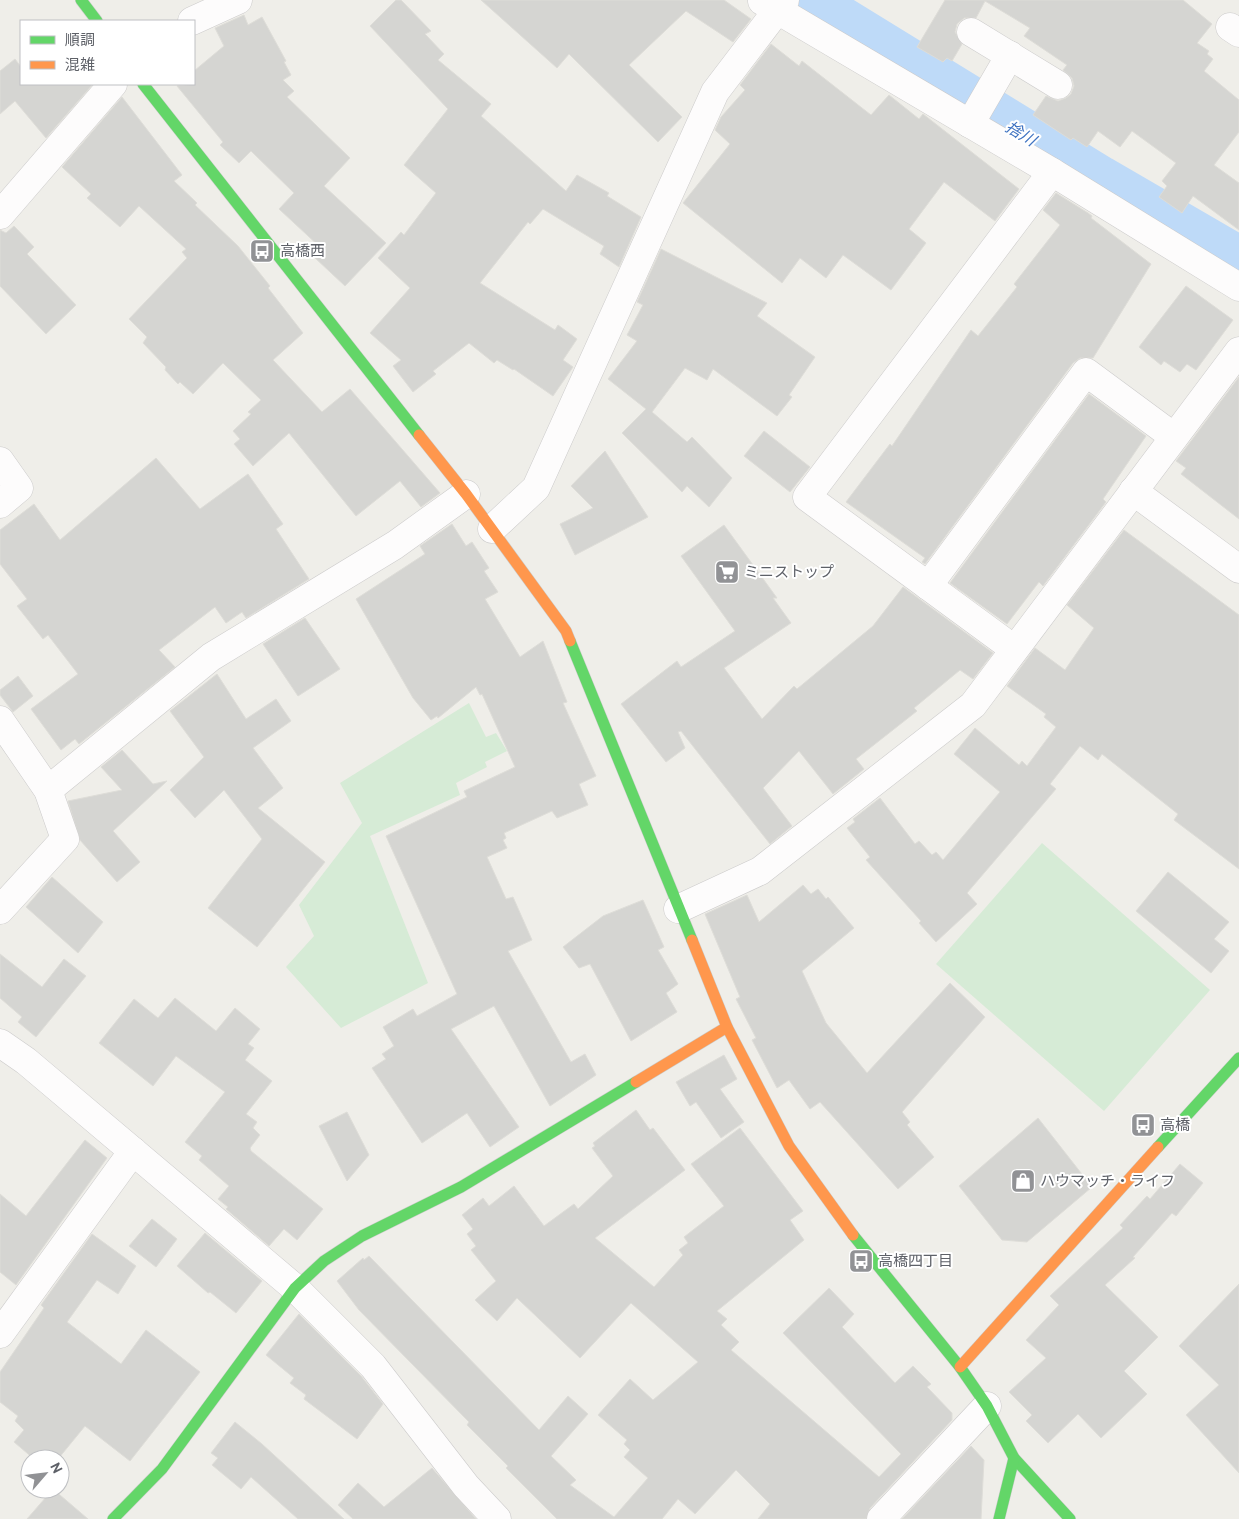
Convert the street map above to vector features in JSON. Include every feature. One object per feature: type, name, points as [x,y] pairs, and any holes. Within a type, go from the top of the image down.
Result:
[{"type":"street","points":[[81,0],[96,20]]},
{"type":"street","points":[[194,20],[238,0]]},
{"type":"street","points":[[492,529],[536,488],[715,92],[774,3],[1239,286]]},
{"type":"street","points":[[971,32],[1058,85]]},
{"type":"street","points":[[970,124],[985,95],[1010,55]]},
{"type":"street","points":[[0,215],[112,85]]},
{"type":"street","points":[[144,85],[466,494],[566,631],[727,1027],[789,1146],[843,1222],[960,1367],[987,1406],[1014,1458],[1070,1519]]},
{"type":"street","points":[[1014,649],[807,497],[1052,172]]},
{"type":"street","points":[[678,909],[760,871],[973,705],[1239,351]]},
{"type":"street","points":[[928,586],[1086,372],[1174,437]]},
{"type":"street","points":[[0,461],[19,488],[0,504]]},
{"type":"street","points":[[1133,491],[1239,570]]},
{"type":"street","points":[[48,790],[211,657],[395,546],[466,494]]},
{"type":"street","points":[[0,720],[48,790],[65,839],[0,910]]},
{"type":"street","points":[[113,1519],[162,1468],[295,1288],[324,1261],[362,1236],[461,1187],[727,1027]]},
{"type":"street","points":[[0,1043],[26,1060],[295,1288],[373,1366],[466,1486],[498,1519]]},
{"type":"street","points":[[960,1367],[1239,1058]]},
{"type":"street","points":[[0,1334],[133,1152]]},
{"type":"street","points":[[881,1519],[987,1406]]},
{"type":"street","points":[[999,1519],[1014,1458]]},
{"type":"green space","points":[[469,703],[486,737],[496,733],[507,751],[485,762],[487,767],[456,783],[460,795],[370,836],[428,983],[341,1028],[286,967],[314,936],[299,905],[362,823],[340,783]]},
{"type":"green space","points":[[1042,843],[1210,990],[1104,1111],[936,964]]},
{"type":"building","points":[[396,0],[401,0],[431,31],[425,34],[444,54],[438,60],[491,104],[481,116],[566,191],[577,175],[609,193],[607,196],[641,217],[619,267],[600,254],[604,246],[543,209],[530,224],[528,222],[480,283],[555,330],[558,325],[577,339],[563,360],[573,367],[553,396],[514,369],[497,360],[494,363],[469,343],[433,371],[436,374],[413,392],[393,366],[401,360],[370,333],[410,288],[378,258],[401,232],[404,235],[436,193],[404,165],[448,109],[370,26]]},
{"type":"building","points":[[481,0],[724,0],[751,19],[733,42],[686,11],[629,65],[682,117],[658,142],[569,54],[557,68]]},
{"type":"building","points":[[945,0],[1183,0],[1212,24],[1197,43],[1209,51],[1207,54],[1213,59],[1204,71],[1239,100],[1239,132],[1214,165],[1239,183],[1239,230],[1193,196],[1182,213],[1159,197],[1167,186],[1162,181],[1176,163],[1132,131],[1120,147],[1098,131],[1087,147],[1073,138],[1071,140],[1033,115],[1046,96],[1058,101],[1071,94],[1074,86],[1072,78],[1063,70],[1067,65],[1024,36],[1030,28],[985,1],[976,18],[964,18],[957,24],[955,32],[962,44],[952,61],[947,58],[943,62],[917,47]]},
{"type":"building","points":[[244,15],[248,25],[262,17],[286,61],[284,62],[291,75],[283,80],[294,91],[287,97],[350,158],[324,186],[386,243],[345,286],[314,257],[321,248],[279,209],[294,193],[251,151],[239,163],[220,145],[223,142],[177,86],[195,85],[195,70],[224,46],[215,28]]},
{"type":"building","points":[[771,44],[799,66],[802,61],[871,115],[889,95],[919,119],[923,114],[1019,189],[995,221],[944,182],[909,229],[926,243],[891,290],[843,255],[826,278],[800,258],[782,283],[683,203],[730,144],[715,130],[721,117],[745,90],[740,85]]},
{"type":"building","points":[[15,59],[20,66],[20,85],[92,85],[46,138],[15,101],[0,114],[0,71]]},
{"type":"building","points":[[122,97],[182,175],[174,181],[197,203],[195,205],[238,246],[270,286],[268,288],[303,333],[273,360],[322,412],[350,389],[440,493],[421,507],[400,481],[356,516],[289,433],[253,466],[234,444],[240,439],[233,431],[251,414],[248,412],[261,400],[223,363],[193,394],[180,382],[178,384],[165,370],[166,367],[143,343],[147,337],[129,319],[187,258],[182,252],[186,249],[139,206],[120,227],[87,198],[91,194],[62,167]]},
{"type":"building","points":[[1056,193],[1088,213],[1092,216],[1091,218],[1151,264],[1093,358],[1080,358],[1073,363],[925,564],[922,562],[925,558],[846,502],[890,444],[892,446],[971,330],[978,336],[1017,287],[1014,284],[1060,225],[1043,210]]},
{"type":"building","points":[[14,226],[34,247],[27,254],[76,305],[46,334],[0,286],[0,230],[6,233]]},
{"type":"building","points":[[661,249],[767,303],[757,316],[815,357],[789,395],[792,397],[777,416],[713,369],[707,380],[685,368],[652,412],[687,442],[692,437],[732,478],[709,507],[687,486],[682,492],[622,433],[646,409],[608,379],[637,341],[627,335],[643,305],[637,302]]},
{"type":"building","points":[[1186,286],[1233,320],[1196,370],[1187,364],[1180,372],[1164,361],[1161,365],[1139,347]]},
{"type":"building","points":[[1239,377],[1239,519],[1181,474],[1186,468],[1176,461]]},
{"type":"building","points":[[1089,394],[1146,436],[1103,499],[1106,502],[1043,586],[1039,582],[1007,624],[950,583]]},
{"type":"building","points":[[764,431],[810,467],[790,492],[744,456]]},
{"type":"building","points":[[605,451],[648,517],[575,555],[560,524],[593,508],[571,486]]},
{"type":"building","points":[[156,458],[200,509],[248,474],[283,524],[276,529],[309,579],[246,618],[242,612],[226,623],[215,607],[159,650],[175,667],[79,744],[75,739],[61,750],[31,709],[78,674],[48,635],[43,639],[17,606],[27,599],[0,564],[0,530],[34,504],[60,540]]},
{"type":"building","points":[[452,524],[466,546],[472,542],[489,568],[484,571],[498,592],[485,599],[520,657],[543,641],[567,702],[563,703],[596,776],[579,784],[588,805],[557,818],[552,811],[504,833],[506,838],[503,840],[507,848],[487,857],[506,899],[513,897],[532,940],[508,951],[571,1062],[585,1054],[596,1075],[550,1106],[494,1006],[451,1029],[519,1127],[490,1147],[467,1113],[422,1143],[372,1068],[386,1059],[382,1054],[394,1046],[383,1027],[413,1009],[417,1016],[457,994],[386,836],[467,797],[464,791],[515,767],[482,694],[480,695],[476,687],[438,718],[437,716],[431,720],[413,698],[356,599],[425,554],[420,546]]},
{"type":"building","points":[[724,525],[777,598],[773,598],[791,623],[724,668],[762,719],[794,686],[797,689],[873,626],[903,587],[993,653],[973,679],[960,670],[914,708],[917,711],[856,759],[864,769],[833,794],[799,751],[763,788],[792,826],[770,844],[681,731],[678,732],[685,748],[666,762],[621,704],[677,661],[681,667],[735,631],[681,556]]},
{"type":"building","points":[[1124,530],[1239,615],[1239,869],[1174,820],[1178,814],[1102,754],[1098,760],[1080,746],[1050,784],[1056,789],[967,893],[977,904],[936,942],[919,923],[921,921],[866,860],[870,857],[847,828],[855,822],[853,819],[880,798],[915,844],[919,841],[932,855],[936,852],[943,860],[1000,792],[954,754],[975,728],[1019,765],[1022,761],[1027,766],[1056,727],[1044,717],[1046,714],[1007,686],[1035,648],[1065,670],[1094,628],[1067,605]]},
{"type":"building","points":[[305,618],[340,669],[298,696],[263,644]]},
{"type":"building","points":[[217,674],[246,719],[276,699],[291,721],[253,748],[283,788],[258,808],[325,862],[257,947],[208,908],[262,839],[224,790],[195,818],[170,790],[204,757],[170,711]]},
{"type":"building","points":[[18,676],[33,696],[13,712],[0,695],[0,690]]},
{"type":"building","points":[[122,750],[153,784],[167,781],[113,831],[140,862],[117,882],[80,840],[68,801],[122,790],[101,767]]},
{"type":"building","points":[[1168,872],[1229,922],[1214,939],[1229,951],[1211,973],[1136,911]]},
{"type":"building","points":[[52,877],[103,922],[78,953],[26,907]]},
{"type":"building","points":[[803,885],[811,894],[818,889],[826,899],[828,897],[854,928],[802,971],[826,1023],[867,1073],[950,983],[985,1017],[902,1112],[910,1122],[907,1125],[934,1157],[898,1189],[820,1102],[810,1109],[789,1080],[777,1088],[752,1040],[756,1038],[736,999],[740,997],[705,914],[747,895],[759,922]]},
{"type":"building","points":[[643,900],[664,947],[658,950],[678,984],[666,993],[677,1012],[631,1041],[590,964],[579,968],[563,947],[603,916]]},
{"type":"building","points":[[0,954],[42,987],[64,959],[86,976],[36,1037],[18,1022],[22,1017],[0,998]]},
{"type":"building","points":[[175,998],[216,1031],[235,1008],[260,1029],[248,1044],[254,1048],[245,1060],[272,1081],[246,1114],[257,1122],[253,1128],[260,1135],[250,1148],[251,1151],[323,1209],[297,1240],[284,1229],[269,1246],[226,1209],[228,1207],[218,1199],[229,1186],[199,1160],[202,1156],[185,1142],[225,1092],[176,1056],[153,1086],[99,1043],[134,999],[158,1018]]},
{"type":"building","points":[[724,1055],[737,1079],[720,1089],[744,1122],[721,1138],[696,1102],[690,1106],[676,1082]]},
{"type":"building","points":[[636,1110],[650,1130],[653,1128],[685,1170],[595,1238],[654,1287],[683,1255],[679,1250],[688,1243],[684,1237],[724,1206],[691,1164],[740,1128],[803,1211],[790,1220],[804,1240],[717,1311],[727,1319],[721,1325],[739,1342],[731,1350],[879,1477],[901,1454],[783,1333],[829,1288],[854,1314],[842,1327],[895,1383],[913,1366],[931,1384],[927,1387],[952,1413],[952,1420],[870,1508],[866,1519],[758,1519],[770,1504],[736,1470],[695,1514],[678,1499],[662,1519],[557,1519],[506,1468],[508,1466],[467,1425],[469,1422],[359,1310],[337,1281],[363,1258],[364,1260],[369,1256],[539,1430],[568,1396],[588,1414],[551,1456],[576,1480],[570,1485],[614,1517],[648,1478],[624,1457],[630,1450],[624,1444],[627,1440],[598,1415],[630,1379],[653,1400],[698,1362],[631,1303],[580,1358],[517,1298],[497,1321],[475,1300],[496,1281],[471,1250],[476,1246],[467,1234],[473,1229],[462,1215],[483,1198],[489,1206],[514,1186],[544,1226],[574,1204],[578,1209],[613,1176],[592,1148],[595,1146],[593,1143]]},
{"type":"building","points":[[347,1112],[369,1155],[347,1181],[319,1126]]},
{"type":"building","points":[[1038,1118],[1092,1187],[1027,1242],[1002,1240],[959,1186]]},
{"type":"building","points":[[85,1140],[107,1158],[16,1285],[0,1272],[0,1194],[26,1216]]},
{"type":"building","points":[[1180,1164],[1203,1183],[1176,1216],[1172,1213],[1133,1257],[1135,1258],[1105,1285],[1158,1337],[1124,1371],[1147,1394],[1101,1438],[1078,1414],[1048,1443],[1026,1421],[1032,1415],[1009,1392],[1046,1358],[1026,1340],[1059,1305],[1050,1296],[1123,1228],[1120,1225],[1147,1196],[1150,1199]]},
{"type":"building","points":[[152,1219],[177,1239],[156,1267],[129,1246]]},
{"type":"building","points":[[205,1233],[262,1281],[236,1313],[210,1292],[208,1293],[177,1266]]},
{"type":"building","points":[[92,1234],[136,1266],[118,1294],[97,1280],[67,1322],[121,1364],[146,1330],[200,1372],[130,1461],[85,1426],[66,1449],[22,1449],[14,1442],[24,1430],[15,1421],[18,1416],[0,1402],[0,1372],[44,1308],[41,1305]]},
{"type":"building","points":[[1239,1284],[1239,1473],[1186,1415],[1219,1385],[1179,1346]]},
{"type":"building","points":[[299,1314],[361,1376],[383,1404],[357,1439],[304,1399],[306,1395],[290,1383],[294,1378],[266,1355]]},
{"type":"building","points":[[235,1422],[262,1444],[344,1519],[298,1519],[251,1477],[241,1489],[212,1465],[218,1458],[211,1453]]},
{"type":"building","points":[[971,1446],[984,1460],[981,1519],[902,1519]]},
{"type":"building","points":[[432,1468],[476,1519],[353,1519],[338,1505],[358,1483],[384,1507]]},
{"type":"building","points":[[44,1499],[65,1499],[88,1519],[27,1519]]},
{"type":"waterway","name":"捨川","points":[[802,1],[1098,183],[1239,265]]},
{"type":"traffic: fast","points":[[81,0],[96,20]]},
{"type":"traffic: fast","points":[[144,85],[419,435]]},
{"type":"traffic: fast","points":[[570,641],[692,940]]},
{"type":"traffic: fast","points":[[1158,1147],[1239,1058]]},
{"type":"traffic: fast","points":[[113,1519],[162,1469],[295,1288],[324,1261],[362,1236],[461,1187],[636,1082]]},
{"type":"traffic: fast","points":[[853,1235],[960,1367],[987,1406],[1014,1458],[1070,1519]]},
{"type":"traffic: fast","points":[[999,1519],[1014,1458]]},
{"type":"traffic: slow","points":[[419,435],[466,494],[566,631],[570,641]]},
{"type":"traffic: slow","points":[[692,940],[727,1027],[789,1146],[853,1235]]},
{"type":"traffic: slow","points":[[636,1082],[727,1027]]},
{"type":"traffic: slow","points":[[960,1367],[1158,1147]]},
{"type":"place","name":"高橋西","points":[[262,251]]},
{"type":"place","name":"ミニストップ","points":[[727,572]]},
{"type":"place","name":"高橋","points":[[1143,1125]]},
{"type":"place","name":"ハウマッチ・ライフ","points":[[1023,1181]]},
{"type":"place","name":"高橋四丁目","points":[[861,1261]]}]
